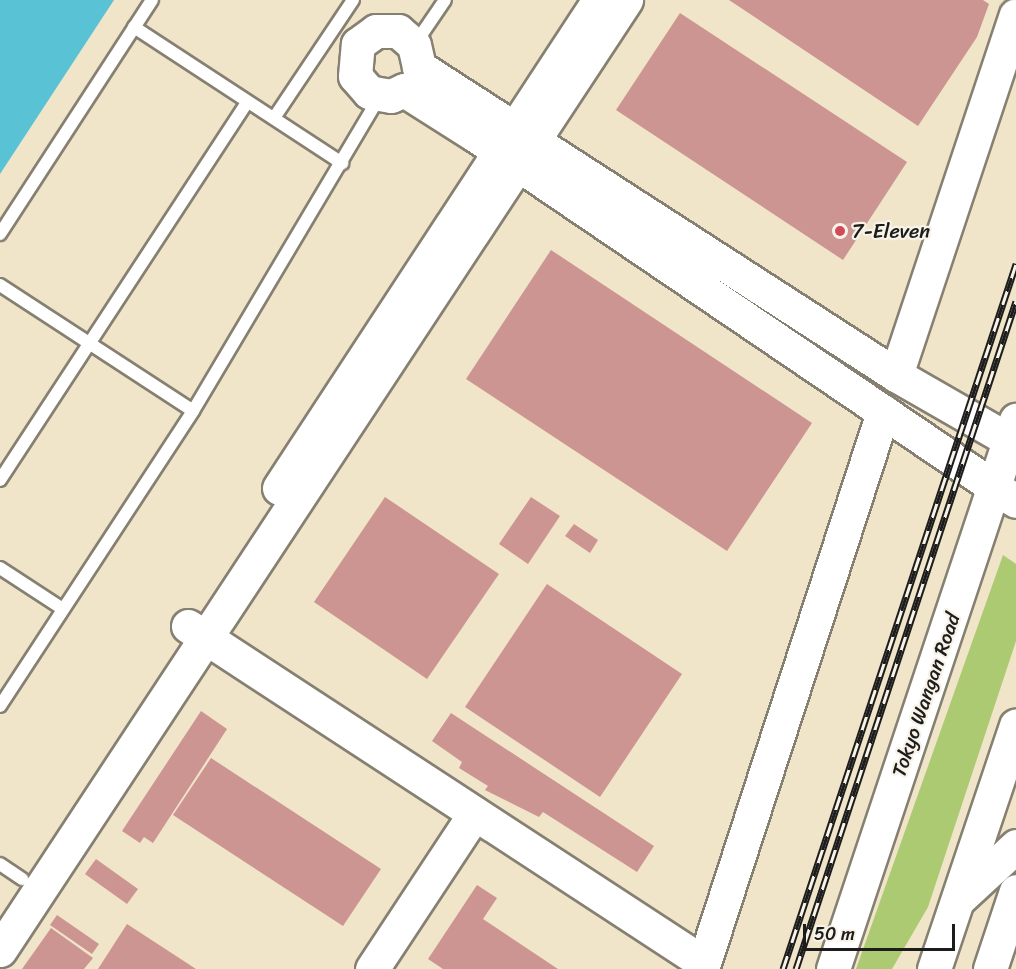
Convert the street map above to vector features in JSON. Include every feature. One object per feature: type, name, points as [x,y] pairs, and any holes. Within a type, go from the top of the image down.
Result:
[{"type":"main road","points":[[516,147],[599,0]]},
{"type":"main road","points":[[0,951],[197,633],[516,147],[627,0]]},
{"type":"main road","points":[[896,375],[1016,15]]},
{"type":"main road","points":[[1006,495],[883,412],[516,147],[419,67],[414,45],[387,29],[358,44],[355,76],[380,96],[404,90],[516,147],[896,375],[1014,435]]},
{"type":"main road","points":[[197,633],[703,966],[883,412]]},
{"type":"main road","name":"Tokyo Wangan Road","points":[[833,969],[1006,495],[1014,435]]},
{"type":"main road","points":[[0,914],[11,872],[197,633]]},
{"type":"main road","points":[[934,969],[1016,725]]},
{"type":"main road","points":[[372,969],[473,816]]},
{"type":"main road","points":[[915,969],[962,897],[1016,846]]},
{"type":"main road","points":[[990,969],[1016,891]]},
{"type":"lane","points":[[0,234],[152,0]]},
{"type":"lane","points":[[274,118],[353,0]]},
{"type":"lane","points":[[414,45],[445,0]]},
{"type":"lane","points":[[134,27],[342,163]]},
{"type":"lane","points":[[0,706],[193,411],[380,96]]},
{"type":"lane","points":[[0,480],[87,343],[247,102]]},
{"type":"lane","points":[[0,285],[193,411]]},
{"type":"lane","points":[[0,568],[63,609]]},
{"type":"green space","points":[[1003,555],[1016,564],[1016,641],[928,907],[892,969],[856,969]]},
{"type":"water","points":[[0,0],[114,0],[0,174]]},
{"type":"building","points":[[729,0],[983,0],[989,4],[977,37],[918,126]]},
{"type":"building","points":[[680,13],[907,162],[843,260],[616,110]]},
{"type":"building","points":[[551,250],[812,423],[727,551],[466,379]]},
{"type":"building","points":[[385,497],[499,574],[427,679],[314,602]]},
{"type":"building","points":[[531,497],[560,516],[528,564],[499,544]]},
{"type":"building","points":[[574,524],[598,540],[590,553],[565,536]]},
{"type":"building","points":[[547,584],[682,674],[600,797],[465,707]]},
{"type":"building","points":[[201,711],[227,729],[153,843],[144,837],[140,843],[122,831]]},
{"type":"building","points":[[451,713],[654,846],[637,872],[543,812],[539,817],[485,790],[488,786],[459,768],[462,762],[432,741]]},
{"type":"building","points":[[211,758],[381,869],[343,926],[173,815]]},
{"type":"building","points":[[96,859],[138,889],[127,904],[85,874]]},
{"type":"building","points":[[477,885],[497,898],[483,919],[558,969],[443,969],[428,959]]},
{"type":"building","points":[[57,915],[99,944],[92,954],[50,925]]},
{"type":"building","points":[[127,924],[196,969],[98,969]]},
{"type":"building","points":[[51,928],[93,958],[84,969],[22,969]]},
{"type":"railway","points":[[783,969],[1016,264]]},
{"type":"railway","points":[[796,969],[1016,301]]},
{"type":"place","name":"7-Eleven","points":[[840,231]]}]
